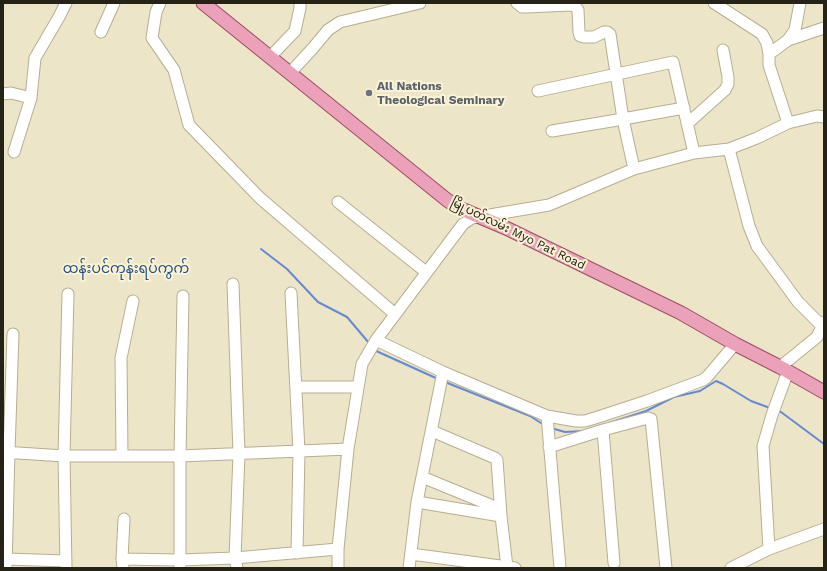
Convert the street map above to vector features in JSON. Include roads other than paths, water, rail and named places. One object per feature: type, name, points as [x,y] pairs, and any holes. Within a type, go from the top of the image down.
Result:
[{"type":"main road","name":"မြို့ပတ်လမ်း Myo Pat Road","points":[[203,3],[447,200],[459,208],[506,228],[681,313],[824,392]]},
{"type":"street","points":[[14,152],[31,98],[35,58],[66,3]]},
{"type":"street","points":[[101,32],[114,3]]},
{"type":"street","points":[[160,3],[156,12],[152,38],[174,70],[189,125],[260,198],[395,314]]},
{"type":"street","points":[[270,57],[295,31],[300,3]]},
{"type":"street","points":[[290,73],[314,48],[328,30],[340,22],[420,3]]},
{"type":"street","points":[[517,3],[522,7],[570,4],[575,6],[578,10],[580,36],[594,37],[604,32],[610,34],[623,119],[634,169]]},
{"type":"street","points":[[714,3],[762,34],[768,43],[769,65],[788,123]]},
{"type":"street","points":[[788,40],[795,30],[800,3]]},
{"type":"street","points":[[769,54],[788,40],[824,28]]},
{"type":"street","points":[[687,124],[725,90],[728,84],[723,50]]},
{"type":"street","points":[[538,91],[673,62],[694,154]]},
{"type":"street","points":[[3,94],[12,93],[31,98]]},
{"type":"street","points":[[552,131],[684,108]]},
{"type":"street","points":[[338,568],[338,550],[348,449],[362,364],[376,340],[463,224],[472,218],[549,205],[634,169],[694,154],[729,149],[757,138],[788,123],[817,116],[824,117]]},
{"type":"street","points":[[729,149],[749,226],[757,246],[798,302],[823,324],[817,337],[784,369],[763,446],[769,549]]},
{"type":"street","points":[[338,202],[426,272]]},
{"type":"street","points":[[233,284],[239,454],[236,563]]},
{"type":"street","points":[[291,293],[300,451],[297,553]]},
{"type":"street","points":[[13,334],[7,368],[6,564],[66,564],[64,456],[68,294]]},
{"type":"street","points":[[180,564],[182,296]]},
{"type":"street","points":[[122,456],[121,358],[133,301]]},
{"type":"street","points":[[376,340],[443,372],[546,416],[576,421],[585,421],[647,401],[703,380],[736,344]]},
{"type":"street","points":[[409,568],[417,502],[443,372]]},
{"type":"street","points":[[296,387],[358,387]]},
{"type":"street","points":[[546,416],[560,568]]},
{"type":"street","points":[[549,447],[603,430],[648,418],[652,419],[666,568]]},
{"type":"street","points":[[603,430],[614,563]]},
{"type":"street","points":[[411,554],[511,568],[500,512],[497,460],[432,431]]},
{"type":"street","points":[[6,452],[64,456],[180,456],[348,449]]},
{"type":"street","points":[[422,477],[500,512]]},
{"type":"street","points":[[417,502],[500,512]]},
{"type":"street","points":[[124,519],[123,563],[236,563],[297,553],[338,550]]},
{"type":"street","points":[[731,568],[769,549],[824,529]]},
{"type":"waterway","points":[[261,249],[287,269],[318,302],[347,317],[369,343]]},
{"type":"waterway","points":[[374,350],[438,379]]},
{"type":"waterway","points":[[609,423],[646,411],[674,397],[700,391],[716,381],[751,401],[770,408]]},
{"type":"waterway","points":[[445,382],[530,416],[544,425]]},
{"type":"waterway","points":[[778,411],[824,444]]},
{"type":"waterway","points":[[551,428],[565,432],[584,431]]},
{"type":"place","name":"All Nations Theological Seminary","points":[[369,93]]},
{"type":"district","name":"ထန်းပင်ကုန်းရပ်ကွက်","points":[[126,269]]}]
